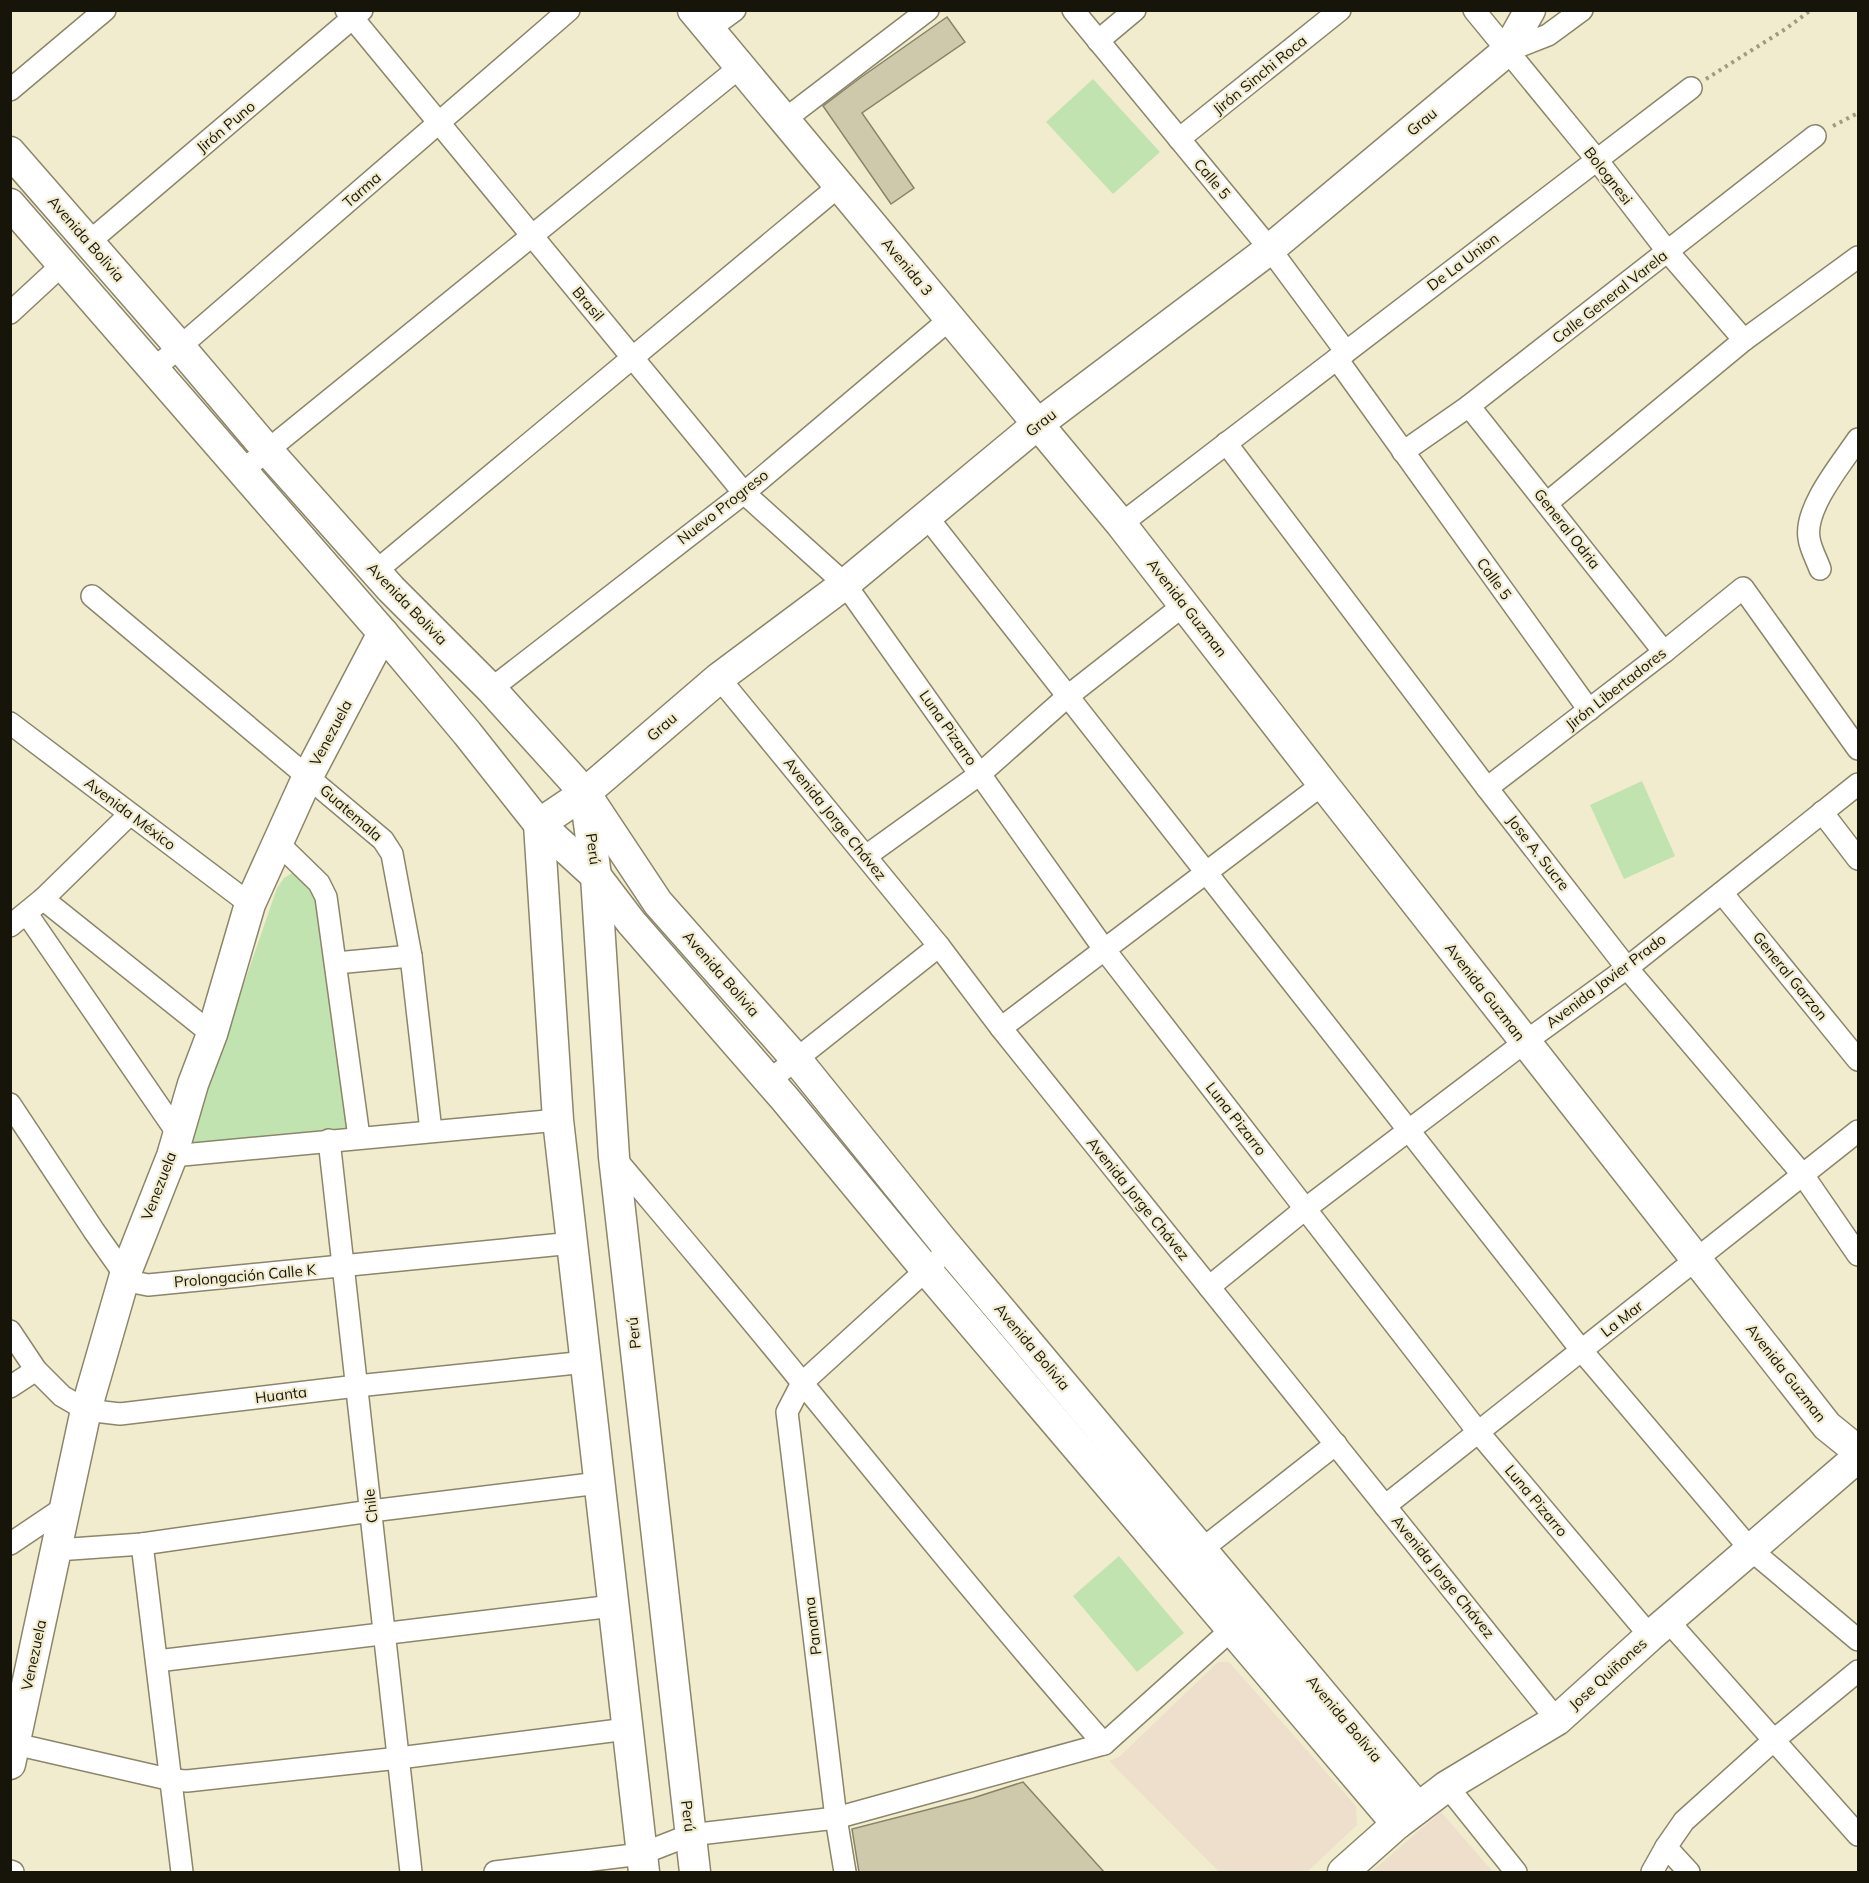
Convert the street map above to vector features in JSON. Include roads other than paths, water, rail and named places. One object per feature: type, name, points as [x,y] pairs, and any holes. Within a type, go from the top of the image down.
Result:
[{"type":"street","points":[[10,90],[105,10]]},
{"type":"street","name":"Tarma","points":[[154,369],[569,10]]},
{"type":"street","points":[[701,20],[735,10]]},
{"type":"street","name":"Calle 5","points":[[1073,10],[1270,249],[1402,452],[1589,710]]},
{"type":"street","points":[[1098,41],[1136,10]]},
{"type":"street","name":"Jirón Sinchi Roca","points":[[1179,139],[1340,10]]},
{"type":"street","name":"Bolognesi","points":[[1474,10],[1597,160],[1668,252],[1744,340]]},
{"type":"street","name":"Grau","points":[[539,824],[585,793],[719,678],[845,584],[1038,424],[1270,249],[1507,51],[1530,10]]},
{"type":"street","points":[[1507,51],[1548,35],[1582,10]]},
{"type":"street","points":[[784,120],[927,11]]},
{"type":"street","name":"Brasil","points":[[354,13],[439,123],[744,493],[845,584]]},
{"type":"street","name":"Jirón Puno","points":[[89,242],[354,13]]},
{"type":"street","name":"Avenida 3","points":[[701,20],[1121,524]]},
{"type":"street","points":[[243,471],[740,68]]},
{"type":"street","name":"De La Union","points":[[1121,524],[1691,88]]},
{"type":"street","name":"Calle General Varela","points":[[1402,452],[1469,406],[1815,136]]},
{"type":"street","name":"Avenida Bolivia","points":[[10,152],[268,451],[391,589],[491,689],[585,793],[658,903],[796,1059],[950,1249],[1202,1549],[1408,1816]]},
{"type":"street","points":[[376,572],[839,186]]},
{"type":"street","name":"Avenida Bolivia","points":[[10,204],[383,633],[467,733],[539,824],[596,876],[631,922],[770,1080],[926,1270],[1231,1630],[1408,1816]]},
{"type":"street","points":[[1547,503],[1744,340],[1858,257]]},
{"type":"street","points":[[10,313],[63,264]]},
{"type":"street","name":"Nuevo Progreso","points":[[491,689],[744,493],[950,319]]},
{"type":"street","name":"General Odria","points":[[1469,406],[1664,652]]},
{"type":"street","points":[[1820,569],[1808,538],[1812,515],[1825,486],[1858,439]]},
{"type":"street","name":"Jose A. Sucre","points":[[1226,443],[1487,788],[1627,968],[1803,1175],[1858,1255]]},
{"type":"street","points":[[927,517],[1582,1351],[1751,1550],[1858,1640]]},
{"type":"street","name":"Avenida Guzman","points":[[1121,524],[1827,1426],[1858,1451]]},
{"type":"street","name":"Luna Pizarro","points":[[845,584],[1104,950],[1479,1433],[1659,1629],[1774,1740],[1858,1835]]},
{"type":"street","name":"Jirón Libertadores","points":[[1487,788],[1743,588],[1858,748]]},
{"type":"street","name":"Guatemala","points":[[92,596],[383,840],[392,854],[411,956],[431,1131]]},
{"type":"street","points":[[866,856],[980,774],[1068,696],[1184,605]]},
{"type":"street","name":"Venezuela","points":[[13,1754],[86,1410],[125,1275],[175,1145],[193,1084],[212,1034],[250,904],[308,776],[383,633]]},
{"type":"street","name":"Avenida Jorge Chávez","points":[[719,678],[939,946],[1001,1028],[1557,1720]]},
{"type":"street","name":"Avenida México","points":[[10,723],[250,904]]},
{"type":"street","points":[[1001,1028],[1323,784]]},
{"type":"street","name":"Avenida Javier Prado","points":[[1209,1287],[1305,1209],[1525,1041],[1627,968],[1858,784]]},
{"type":"street","name":"Perú","points":[[585,793],[596,876],[614,1158],[695,1872]]},
{"type":"street","points":[[1822,812],[1858,860]]},
{"type":"street","points":[[130,814],[19,920],[175,1145],[329,1140],[558,1120]]},
{"type":"street","points":[[539,824],[558,1120],[642,1863]]},
{"type":"street","points":[[279,844],[319,883],[326,897],[359,1137]]},
{"type":"street","name":"General Garzon","points":[[1722,892],[1858,1060]]},
{"type":"street","points":[[43,899],[212,1034]]},
{"type":"street","points":[[770,1080],[939,946]]},
{"type":"street","points":[[336,963],[411,956]]},
{"type":"street","points":[[10,1104],[125,1275]]},
{"type":"street","name":"La Mar","points":[[1385,1506],[1858,1131]]},
{"type":"street","name":"Chile","points":[[329,1140],[411,1872]]},
{"type":"street","points":[[614,1158],[940,1553],[977,1593],[1035,1666],[1104,1744]]},
{"type":"street","name":"Prolongación Calle K","points":[[125,1275],[138,1283],[148,1285],[573,1243]]},
{"type":"street","points":[[802,1383],[950,1249]]},
{"type":"street","name":"Huanta","points":[[10,1331],[36,1370],[62,1396],[86,1410],[120,1414],[586,1362]]},
{"type":"street","points":[[10,1387],[36,1370]]},
{"type":"street","name":"Panama","points":[[802,1383],[787,1412],[836,1818],[845,1872]]},
{"type":"street","points":[[1178,1567],[1336,1444]]},
{"type":"street","name":"Jose Quiñones","points":[[1343,1872],[1447,1786],[1557,1720],[1858,1457]]},
{"type":"street","points":[[57,1550],[142,1544],[371,1511],[599,1483]]},
{"type":"street","points":[[10,1544],[65,1507]]},
{"type":"street","points":[[142,1544],[182,1872]]},
{"type":"street","points":[[157,1661],[613,1606]]},
{"type":"street","points":[[495,1872],[642,1863],[690,1835],[836,1818],[1104,1744],[1231,1630]]},
{"type":"street","points":[[1652,1872],[1684,1821],[1774,1740],[1858,1671]]},
{"type":"street","points":[[13,1754],[187,1781],[399,1758],[627,1729]]},
{"type":"street","points":[[1447,1786],[1516,1872]]},
{"type":"street","points":[[1666,1847],[1689,1872]]}]
